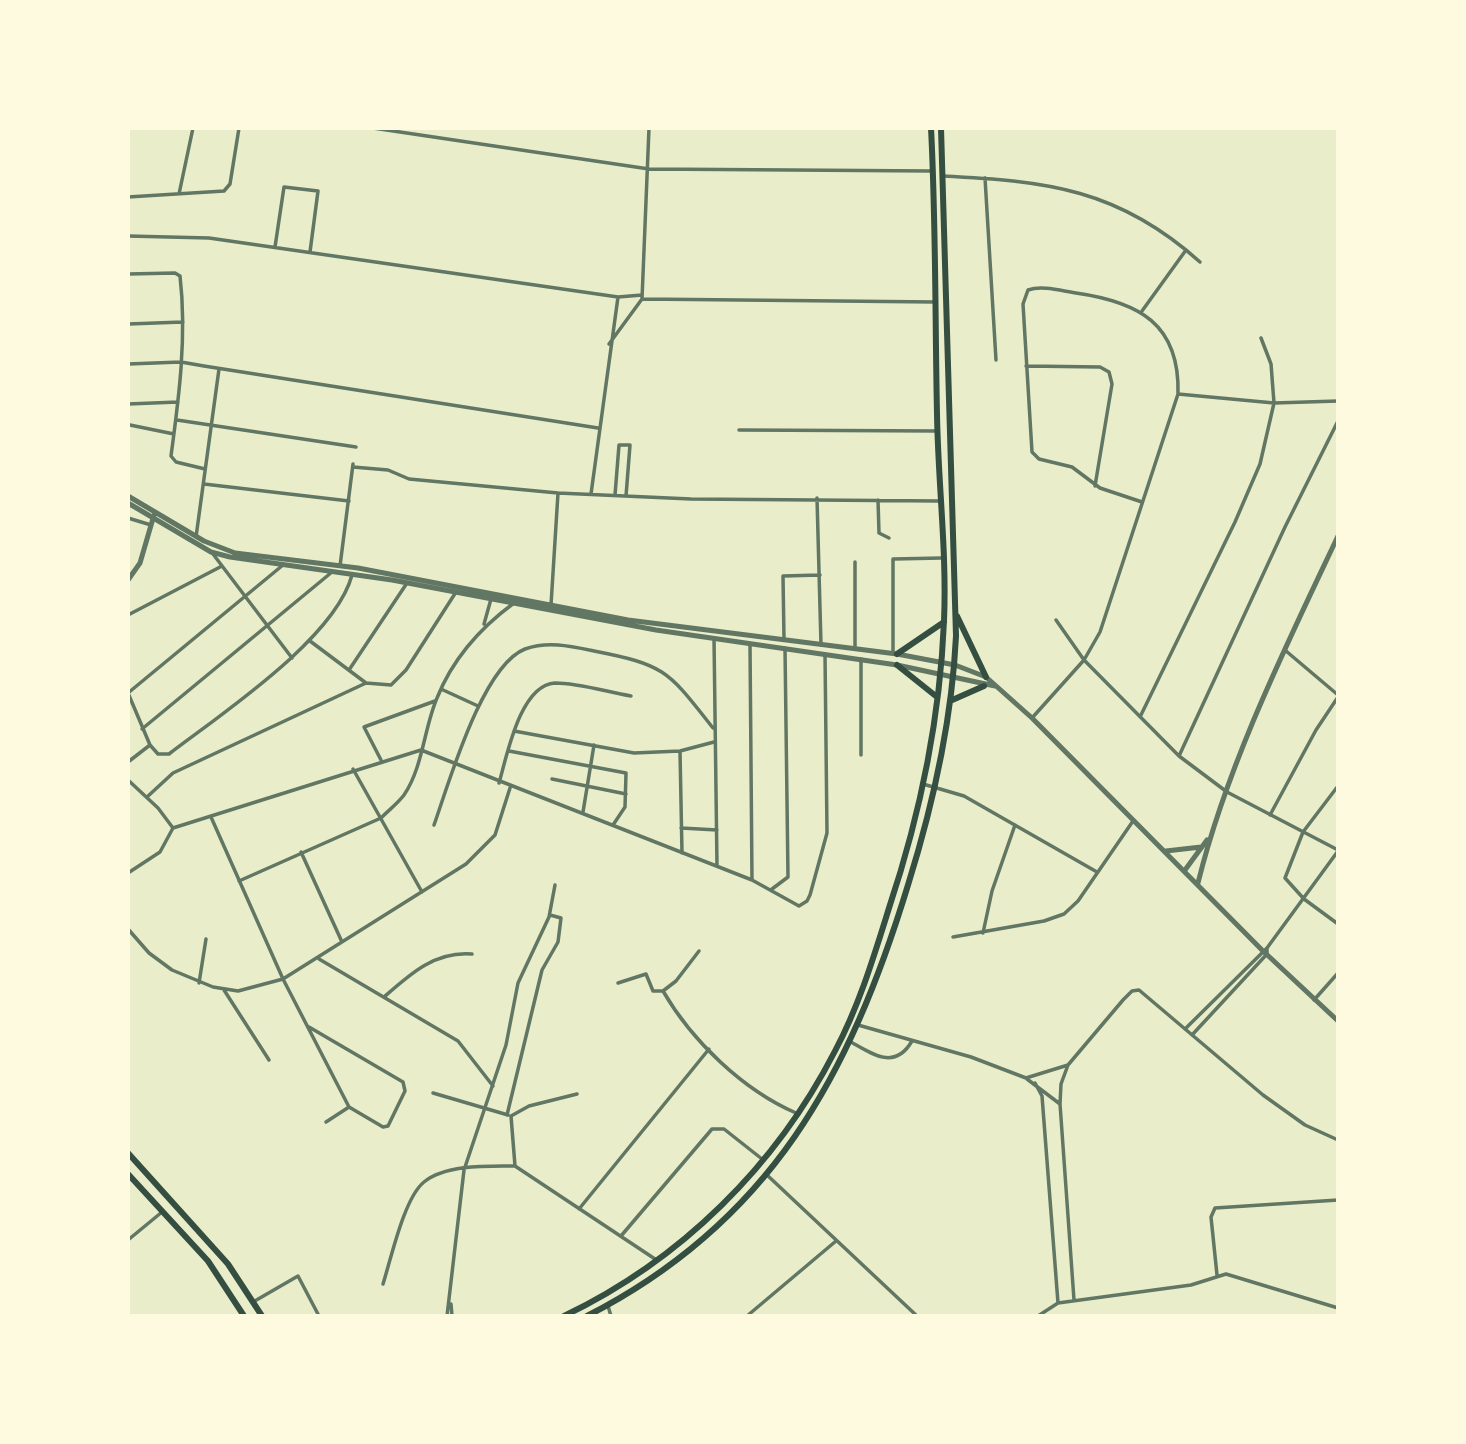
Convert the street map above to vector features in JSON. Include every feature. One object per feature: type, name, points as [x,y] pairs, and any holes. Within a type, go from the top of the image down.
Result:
[{"type":"highway","points":[[564,1316],[658,1261],[732,1196],[764,1161],[819,1082],[853,1012],[902,870],[923,784],[940,674],[944,622],[931,128]]},
{"type":"highway","points":[[587,1316],[608,1306],[679,1260],[727,1217],[767,1175],[812,1111],[851,1042],[900,912],[934,786],[955,664],[956,613],[941,128]]},
{"type":"highway","points":[[956,613],[986,677]]},
{"type":"highway","points":[[895,653],[944,622]]},
{"type":"highway","points":[[897,665],[937,697]]},
{"type":"highway","points":[[950,701],[984,685]]},
{"type":"highway","points":[[128,1153],[228,1264],[262,1316]]},
{"type":"highway","points":[[128,1174],[208,1262],[244,1316]]},
{"type":"highway","points":[[149,1197],[160,1187]]},
{"type":"street","points":[[179,194],[193,128]]},
{"type":"street","points":[[128,197],[228,189],[239,128]]},
{"type":"street","points":[[373,128],[649,169],[933,171]]},
{"type":"street","points":[[609,344],[642,297],[649,128]]},
{"type":"street","points":[[942,176],[985,178],[1063,188],[1109,201],[1132,212],[1200,262]]},
{"type":"street","points":[[985,178],[996,360]]},
{"type":"street","points":[[275,247],[284,187],[318,191],[310,252]]},
{"type":"street","points":[[128,236],[186,236],[275,247],[618,297],[935,302]]},
{"type":"street","points":[[1142,311],[1187,250]]},
{"type":"street","points":[[128,274],[179,275],[183,322],[173,460],[205,469]]},
{"type":"street","points":[[1032,719],[1084,660],[1100,632],[1178,394],[1179,377],[1172,348],[1142,311],[1109,299],[1032,288],[1025,293],[1023,304],[1032,452],[1039,459],[1072,467],[1095,485],[1142,502]]},
{"type":"street","points":[[591,494],[609,344],[618,297]]},
{"type":"street","points":[[128,324],[183,322]]},
{"type":"street","points":[[1140,717],[1254,480],[1274,403],[1271,364],[1261,338]]},
{"type":"street","points":[[128,364],[181,362],[598,428]]},
{"type":"street","points":[[1026,366],[1100,367],[1109,372],[1112,384],[1095,485]]},
{"type":"street","points":[[197,537],[220,368]]},
{"type":"street","points":[[1178,394],[1274,403],[1338,401]]},
{"type":"street","points":[[128,404],[178,402]]},
{"type":"street","points":[[177,420],[356,447]]},
{"type":"street","points":[[1179,756],[1285,527],[1338,421]]},
{"type":"street","points":[[130,425],[174,435]]},
{"type":"street","points":[[739,430],[937,431]]},
{"type":"street","points":[[615,496],[619,444],[630,445],[626,496]]},
{"type":"street","points":[[341,566],[353,466],[385,470],[409,479],[558,493],[939,501]]},
{"type":"street","points":[[204,484],[299,498],[349,501]]},
{"type":"street","points":[[551,605],[558,493]]},
{"type":"street","points":[[128,496],[211,552],[292,658]]},
{"type":"street","points":[[817,498],[821,645]]},
{"type":"street","points":[[878,500],[878,533],[889,538]]},
{"type":"street","points":[[128,503],[235,553],[341,566],[628,620],[895,653],[955,664],[986,677],[1032,719],[1338,1021]]},
{"type":"street","points":[[128,580],[140,563],[154,514]]},
{"type":"street","points":[[128,518],[150,525]]},
{"type":"street","points":[[1198,883],[1209,838],[1227,792],[1338,536]]},
{"type":"street","points":[[211,552],[284,565],[352,573],[613,623],[897,665],[996,686]]},
{"type":"street","points":[[895,653],[893,559],[942,558]]},
{"type":"street","points":[[855,562],[855,648]]},
{"type":"street","points":[[284,565],[128,693],[150,745],[160,756],[169,754],[310,641],[345,591],[352,573]]},
{"type":"street","points":[[128,615],[222,566]]},
{"type":"street","points":[[142,729],[334,571]]},
{"type":"street","points":[[784,640],[783,576],[820,575]]},
{"type":"street","points":[[349,670],[407,583]]},
{"type":"street","points":[[310,641],[366,683],[388,687],[400,678],[456,592]]},
{"type":"street","points":[[238,881],[382,818],[406,792],[435,701],[484,625],[491,599]]},
{"type":"street","points":[[484,625],[514,603]]},
{"type":"street","points":[[1056,620],[1084,660],[1179,756],[1227,792],[1338,851],[1247,976],[1192,1036]]},
{"type":"street","points":[[714,638],[713,728],[717,866]]},
{"type":"street","points":[[750,643],[752,880]]},
{"type":"street","points":[[434,825],[478,706],[513,656],[537,646],[560,644],[622,655],[656,667],[681,687],[713,728]]},
{"type":"street","points":[[772,889],[788,877],[785,648]]},
{"type":"street","points":[[1270,815],[1316,730],[1338,696],[1286,651]]},
{"type":"street","points":[[128,873],[160,852],[173,828],[382,760],[421,750],[510,788],[583,813],[752,880],[772,889],[794,905],[807,901],[827,835],[825,653]]},
{"type":"street","points":[[861,659],[861,755]]},
{"type":"street","points":[[147,797],[173,773],[366,683]]},
{"type":"street","points":[[499,783],[514,731],[533,694],[552,684],[631,696]]},
{"type":"street","points":[[441,689],[478,706]]},
{"type":"street","points":[[382,760],[364,727],[435,701]]},
{"type":"street","points":[[128,711],[133,707]]},
{"type":"street","points":[[514,731],[634,752],[680,751],[714,742]]},
{"type":"street","points":[[128,762],[150,745]]},
{"type":"street","points":[[583,813],[594,745]]},
{"type":"street","points":[[509,751],[626,773],[624,812],[613,825]]},
{"type":"street","points":[[680,751],[682,853]]},
{"type":"street","points":[[354,769],[422,892]]},
{"type":"street","points":[[552,779],[626,794]]},
{"type":"street","points":[[128,780],[147,797],[173,828]]},
{"type":"street","points":[[923,784],[964,796],[1097,872]]},
{"type":"street","points":[[1338,786],[1303,832],[1286,877],[1291,888],[1338,924]]},
{"type":"street","points":[[128,929],[158,960],[200,983],[224,990],[253,988],[283,979],[452,876],[488,843],[503,818],[510,788]]},
{"type":"street","points":[[211,816],[283,979],[349,1107],[383,1127],[390,1122],[405,1091],[403,1082],[309,1027]]},
{"type":"street","points":[[953,937],[983,933],[1064,914],[1078,901],[1135,820]]},
{"type":"street","points":[[983,933],[992,891],[1015,825]]},
{"type":"street","points":[[681,828],[717,830]]},
{"type":"street","points":[[1185,870],[1209,838]]},
{"type":"street","points":[[1166,851],[1201,847]]},
{"type":"street","points":[[301,852],[342,942]]},
{"type":"street","points":[[449,1316],[464,1170],[506,1045],[518,983],[550,915],[555,885]]},
{"type":"street","points":[[515,1166],[509,1115],[542,970],[558,942],[563,925],[561,918],[550,915]]},
{"type":"street","points":[[200,983],[206,939]]},
{"type":"street","points":[[1185,1030],[1265,950]]},
{"type":"street","points":[[618,983],[646,974],[653,991],[663,992],[676,981],[699,951]]},
{"type":"street","points":[[384,997],[418,968],[434,959],[455,954],[472,954]]},
{"type":"street","points":[[318,958],[458,1041],[492,1086]]},
{"type":"street","points":[[1242,972],[1247,976]]},
{"type":"street","points":[[1314,1000],[1338,972]]},
{"type":"street","points":[[224,990],[269,1060]]},
{"type":"street","points":[[1074,1300],[1060,1104],[1061,1084],[1068,1065],[1132,991],[1139,990],[1147,995],[1192,1036],[1282,1109],[1305,1125],[1338,1140]]},
{"type":"street","points":[[663,992],[687,1026],[709,1049],[766,1098],[798,1114]]},
{"type":"street","points":[[858,1025],[1026,1078],[1060,1104]]},
{"type":"street","points":[[851,1042],[882,1059],[901,1054],[912,1041]]},
{"type":"street","points":[[579,1209],[709,1049]]},
{"type":"street","points":[[1026,1078],[1068,1065]]},
{"type":"street","points":[[1035,1083],[1042,1096],[1058,1303]]},
{"type":"street","points":[[433,1093],[509,1115],[529,1106],[577,1094]]},
{"type":"street","points":[[326,1122],[349,1107]]},
{"type":"street","points":[[621,1236],[712,1129],[724,1129],[764,1161]]},
{"type":"street","points":[[383,1284],[418,1189],[438,1174],[464,1170],[515,1166],[658,1261]]},
{"type":"street","points":[[767,1175],[917,1316]]},
{"type":"street","points":[[1217,1275],[1212,1217],[1215,1208],[1338,1200]]},
{"type":"street","points":[[128,1241],[163,1211]]},
{"type":"street","points":[[747,1316],[836,1241]]},
{"type":"street","points":[[1038,1316],[1058,1303],[1191,1286],[1226,1274],[1338,1308]]},
{"type":"street","points":[[253,1302],[298,1276],[319,1316]]},
{"type":"street","points":[[608,1306],[611,1316]]}]
